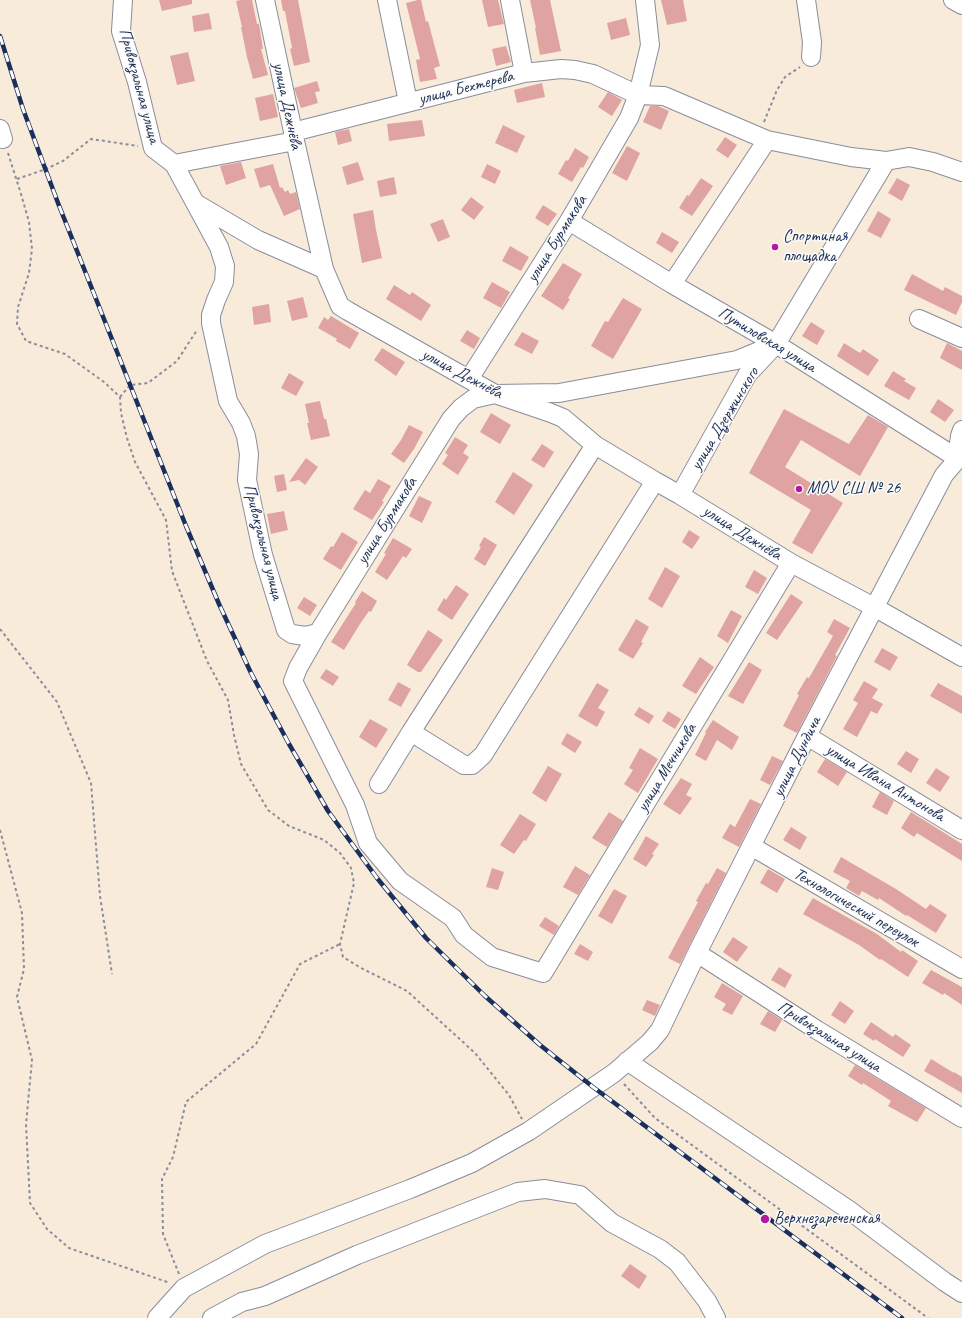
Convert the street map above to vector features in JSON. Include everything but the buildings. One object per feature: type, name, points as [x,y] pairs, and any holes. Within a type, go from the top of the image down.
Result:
[{"type":"street","name":"Привокзальная улица","points":[[123,0],[121,31],[137,82],[153,148],[174,164],[220,247],[225,266],[224,282],[210,315],[211,323],[228,401],[241,423],[246,436],[250,454],[247,480],[263,555],[286,630],[292,634],[305,636],[318,633]]},
{"type":"street","name":"улица Дежнёва","points":[[265,0],[324,270],[340,306],[494,394],[563,418],[594,445],[680,495],[791,563],[874,607],[962,657]]},
{"type":"street","points":[[388,0],[408,102]]},
{"type":"street","points":[[510,0],[524,73]]},
{"type":"street","name":"улица Бурмакова","points":[[469,379],[569,221],[629,118],[638,95],[650,44],[645,0]]},
{"type":"street","points":[[806,0],[812,42],[811,57]]},
{"type":"street","points":[[954,0],[962,5]]},
{"type":"street","name":"улица Бехтерева","points":[[174,164],[294,137],[408,102],[524,73],[561,69],[575,70],[592,74],[638,95]]},
{"type":"street","points":[[638,95],[664,96],[763,138],[851,157],[886,161],[909,157],[933,162],[962,172]]},
{"type":"street","points":[[672,284],[763,138]]},
{"type":"street","name":"улица Дзержинского","points":[[680,495],[747,375],[776,344],[886,161]]},
{"type":"street","points":[[196,204],[258,240],[324,270]]},
{"type":"street","name":"Путиловская улица","points":[[569,221],[672,284],[776,344],[959,456]]},
{"type":"street","points":[[919,319],[962,338]]},
{"type":"street","name":"улица Бурмакова","points":[[298,668],[318,633],[451,419],[461,408],[473,399],[494,394],[559,393],[737,360],[776,344]]},
{"type":"street","name":"улица Дундича","points":[[156,1318],[184,1288],[265,1244],[410,1189],[472,1163],[529,1131],[614,1073],[650,1042],[660,1030],[751,846],[874,607],[944,475],[959,456],[960,436],[962,430]]},
{"type":"street","points":[[379,784],[410,732],[594,445]]},
{"type":"street","points":[[410,732],[464,765],[472,765],[482,755],[655,481]]},
{"type":"street","name":"улица Мечникова","points":[[298,668],[293,681],[355,805],[368,843],[400,881],[453,918],[464,934],[492,956],[543,973],[791,563]]},
{"type":"street","name":"улица Ивана Антонова","points":[[807,736],[962,830]]},
{"type":"street","name":"Технологический переулок","points":[[751,846],[962,970]]},
{"type":"street","name":"Привокзальная улица","points":[[697,953],[817,1030],[962,1118]]},
{"type":"street","points":[[628,1061],[849,1210],[962,1293]]},
{"type":"street","points":[[212,1318],[242,1302],[265,1296],[356,1255],[518,1192],[545,1190],[580,1195],[612,1223],[660,1249],[677,1262],[707,1301],[716,1318]]},
{"type":"path","points":[[763,138],[777,90],[785,77],[803,65],[811,57]]},
{"type":"path","points":[[2,134],[29,222],[32,249],[29,273],[18,307],[17,324],[26,341],[65,354],[104,382],[120,397],[121,413],[135,462],[166,520],[172,571],[207,661],[228,700],[241,764],[268,810],[289,826],[324,840],[340,853],[351,868],[354,883],[340,944],[343,957],[408,991],[475,1053],[509,1095],[529,1131]]},
{"type":"path","points":[[16,179],[46,169],[63,161],[91,139],[153,148]]},
{"type":"path","points":[[120,397],[130,385],[148,383],[177,361],[200,325]]},
{"type":"path","points":[[0,629],[57,702],[91,783],[100,896],[112,974]]},
{"type":"path","points":[[0,830],[22,913],[24,969],[17,997],[32,1060],[26,1124],[30,1203],[47,1229],[69,1248],[184,1288]]},
{"type":"path","points":[[184,1288],[163,1234],[162,1180],[173,1157],[186,1102],[256,1044],[300,964],[340,944]]},
{"type":"path","points":[[614,1073],[655,1118],[928,1318]]},
{"type":"railway","points":[[0,36],[23,109],[58,203],[186,526],[219,604],[251,673],[289,744],[328,811],[377,878],[426,938],[485,996],[540,1045],[593,1087],[902,1318]]},
{"type":"place","name":"Спортиная площадка","points":[[775,247]]},
{"type":"place","name":"МОУ СШ № 26","points":[[799,489]]},
{"type":"place","name":"Верхнезареченская","points":[[765,1219]]}]
